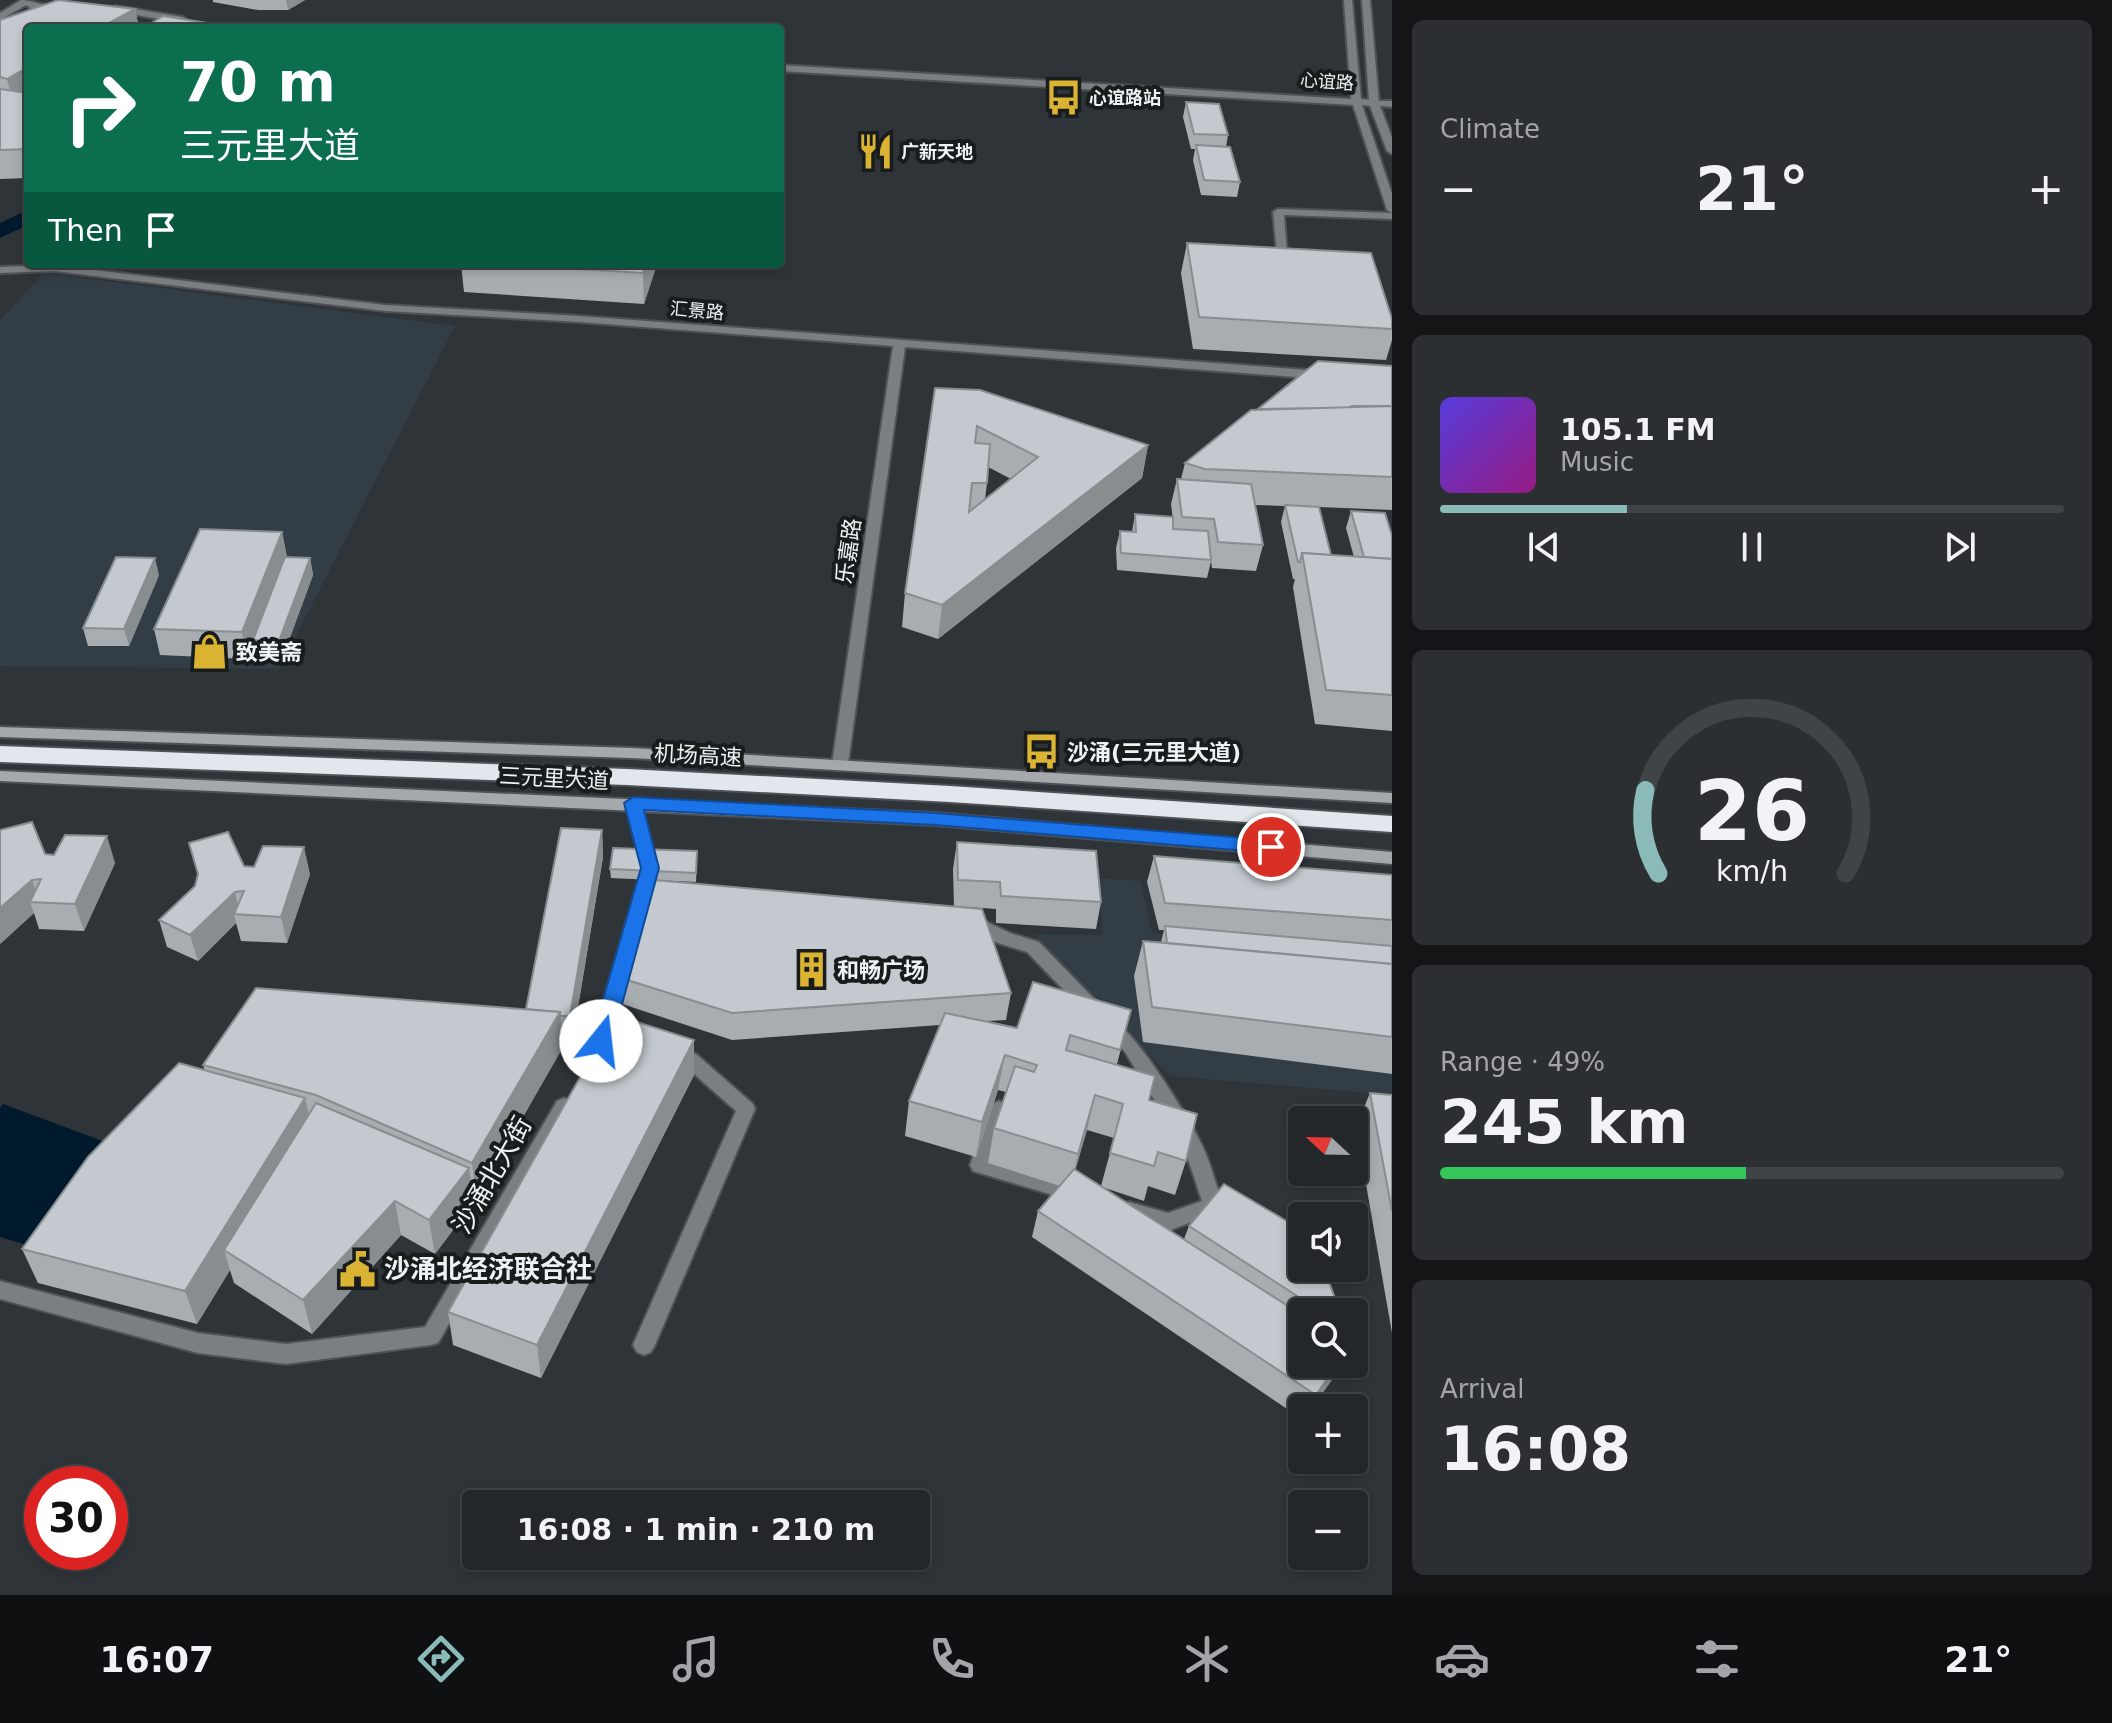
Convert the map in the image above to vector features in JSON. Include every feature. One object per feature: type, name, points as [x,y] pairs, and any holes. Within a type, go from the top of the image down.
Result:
[{"type":"highway","name":"机场高速","points":[[0,754],[688,780],[1392,824]]},
{"type":"main road","name":"三元里大道","points":[[0,732],[616,752],[1392,798]]},
{"type":"main road","name":"三元里大道","points":[[0,776],[633,803],[980,822],[1392,858]]},
{"type":"street","points":[[17,0],[26,0],[67,16],[49,22]]},
{"type":"street","points":[[0,17],[26,0]]},
{"type":"street","points":[[0,30],[37,4],[48,0]]},
{"type":"street","points":[[1348,0],[1356,103],[1392,210]]},
{"type":"street","points":[[1366,0],[1374,103],[1392,151]]},
{"type":"street","points":[[107,8],[201,23]]},
{"type":"street","points":[[112,19],[145,24]]},
{"type":"street","name":"心谊路","points":[[784,68],[1356,103]]},
{"type":"street","name":"心谊路","points":[[784,77],[1392,104]]},
{"type":"street","points":[[1283,266],[1278,212],[1392,216]]},
{"type":"street","name":"汇景路","points":[[0,270],[54,268],[385,308],[579,319],[1333,376]]},
{"type":"street","name":"乐嘉路","points":[[840,764],[899,345]]},
{"type":"street","points":[[586,1068],[609,1043],[654,887],[633,803]]},
{"type":"street","points":[[946,914],[975,921],[1004,938],[1033,947],[1131,1047],[1194,1148],[1213,1205],[1168,1222],[980,1165],[999,1109]]},
{"type":"street","points":[[644,1345],[746,1109],[689,1059],[660,1053]]},
{"type":"street","name":"沙涌北大街","points":[[0,1290],[198,1343],[286,1354],[431,1336],[570,1095]]},
{"type":"shaded area","points":[[44,273],[455,326],[279,669],[0,666],[0,320]]},
{"type":"shaded area","points":[[1097,878],[1141,881],[1152,933],[1392,955],[1392,1095],[1170,1076],[1033,934],[1103,935]]},
{"type":"water","points":[[3,1104],[121,1148],[37,1248],[0,1237],[0,1108]]},
{"type":"building","points":[[58,0],[135,9],[107,24],[24,24],[24,69],[7,79],[0,77],[0,20]]},
{"type":"building","points":[[163,16],[214,24],[150,24]]},
{"type":"building","points":[[0,89],[24,92],[24,149],[0,150]]},
{"type":"building","points":[[1186,102],[1219,104],[1228,135],[1194,134]]},
{"type":"building","points":[[1196,145],[1230,147],[1240,182],[1204,180]]},
{"type":"building","points":[[1187,243],[1371,253],[1392,319],[1392,329],[1199,317]]},
{"type":"building","points":[[564,268],[645,268],[643,273]]},
{"type":"building","points":[[1318,361],[1392,366],[1392,406],[1258,409]]},
{"type":"building","points":[[935,388],[980,390],[1148,445],[942,605],[905,593]],"holes":[[[977,426],[1038,457],[969,512],[972,483],[987,483],[990,444],[975,443]]]},
{"type":"building","points":[[1392,406],[1392,477],[1205,469],[1185,463],[1251,410]]},
{"type":"building","points":[[1177,479],[1251,484],[1263,545],[1218,542],[1214,519],[1182,517]]},
{"type":"building","points":[[1285,505],[1319,507],[1331,555],[1302,553],[1298,562]]},
{"type":"building","points":[[1351,511],[1385,513],[1392,536],[1392,559],[1364,557]]},
{"type":"building","points":[[1135,514],[1173,517],[1173,529],[1208,531],[1211,560],[1121,553],[1120,531],[1136,532]]},
{"type":"building","points":[[200,529],[282,532],[242,632],[154,629]]},
{"type":"building","points":[[1302,553],[1392,559],[1392,695],[1326,690]]},
{"type":"building","points":[[116,557],[155,558],[124,629],[83,628]]},
{"type":"building","points":[[285,557],[310,558],[279,641],[253,640]]},
{"type":"building","points":[[32,822],[45,854],[54,855],[65,835],[107,836],[75,904],[30,902],[41,879],[32,880],[0,908],[0,830]]},
{"type":"building","points":[[561,828],[602,830],[570,1016],[526,1009]]},
{"type":"building","points":[[228,832],[244,866],[254,867],[263,846],[304,847],[281,917],[234,914],[244,891],[235,892],[190,935],[159,920],[195,886],[198,874],[189,843]]},
{"type":"building","points":[[957,842],[1096,851],[1101,902],[1001,896],[1000,882],[958,880]]},
{"type":"building","points":[[613,848],[697,851],[696,873],[610,869]]},
{"type":"building","points":[[1154,856],[1392,875],[1392,920],[1165,903]]},
{"type":"building","name":"和畅广场","points":[[654,880],[982,909],[1011,993],[732,1013],[621,978]]},
{"type":"building","points":[[1165,926],[1392,946],[1392,964],[1167,943]]},
{"type":"building","points":[[1143,941],[1392,964],[1392,1037],[1152,1007]]},
{"type":"building","points":[[1033,982],[1131,1010],[1120,1050],[1070,1035],[1066,1050],[1155,1076],[1149,1100],[1197,1114],[1186,1161],[1158,1152],[1154,1166],[1110,1153],[1123,1104],[1095,1095],[1078,1154],[994,1128],[1015,1066],[1034,1072],[1037,1065],[1005,1055],[982,1122],[909,1101],[945,1013],[1017,1028]]},
{"type":"building","points":[[256,988],[560,1012],[472,1163],[316,1095],[203,1065]]},
{"type":"building","points":[[615,1015],[694,1040],[537,1345],[448,1312]]},
{"type":"building","points":[[179,1063],[305,1098],[185,1291],[22,1249],[88,1157]]},
{"type":"building","points":[[1370,1093],[1392,1095],[1392,1211]]},
{"type":"building","points":[[316,1103],[469,1168],[429,1220],[395,1201],[303,1300],[224,1250]]},
{"type":"building","points":[[1074,1169],[1288,1306],[1288,1376],[1038,1211]]},
{"type":"building","points":[[1224,1184],[1288,1222],[1288,1282],[1329,1282],[1335,1298],[1300,1298],[1189,1226]]},
{"type":"building","points":[[1290,1378],[1328,1378],[1314,1394]]},
{"type":"waterway","points":[[0,232],[24,218]]},
{"type":"place","name":"心谊路站","points":[[1063,98]]},
{"type":"place","name":"广新天地","points":[[875,152]]},
{"type":"place","name":"致美斋","points":[[210,652]]},
{"type":"place","name":"沙涌(三元里大道)","points":[[1041,752]]},
{"type":"place","name":"和畅广场","points":[[811,970]]},
{"type":"place","name":"沙涌北经济联合社","points":[[358,1269]]},
{"type":"route","points":[[601,1041],[650,868],[633,803],[935,819],[1271,847]]}]
